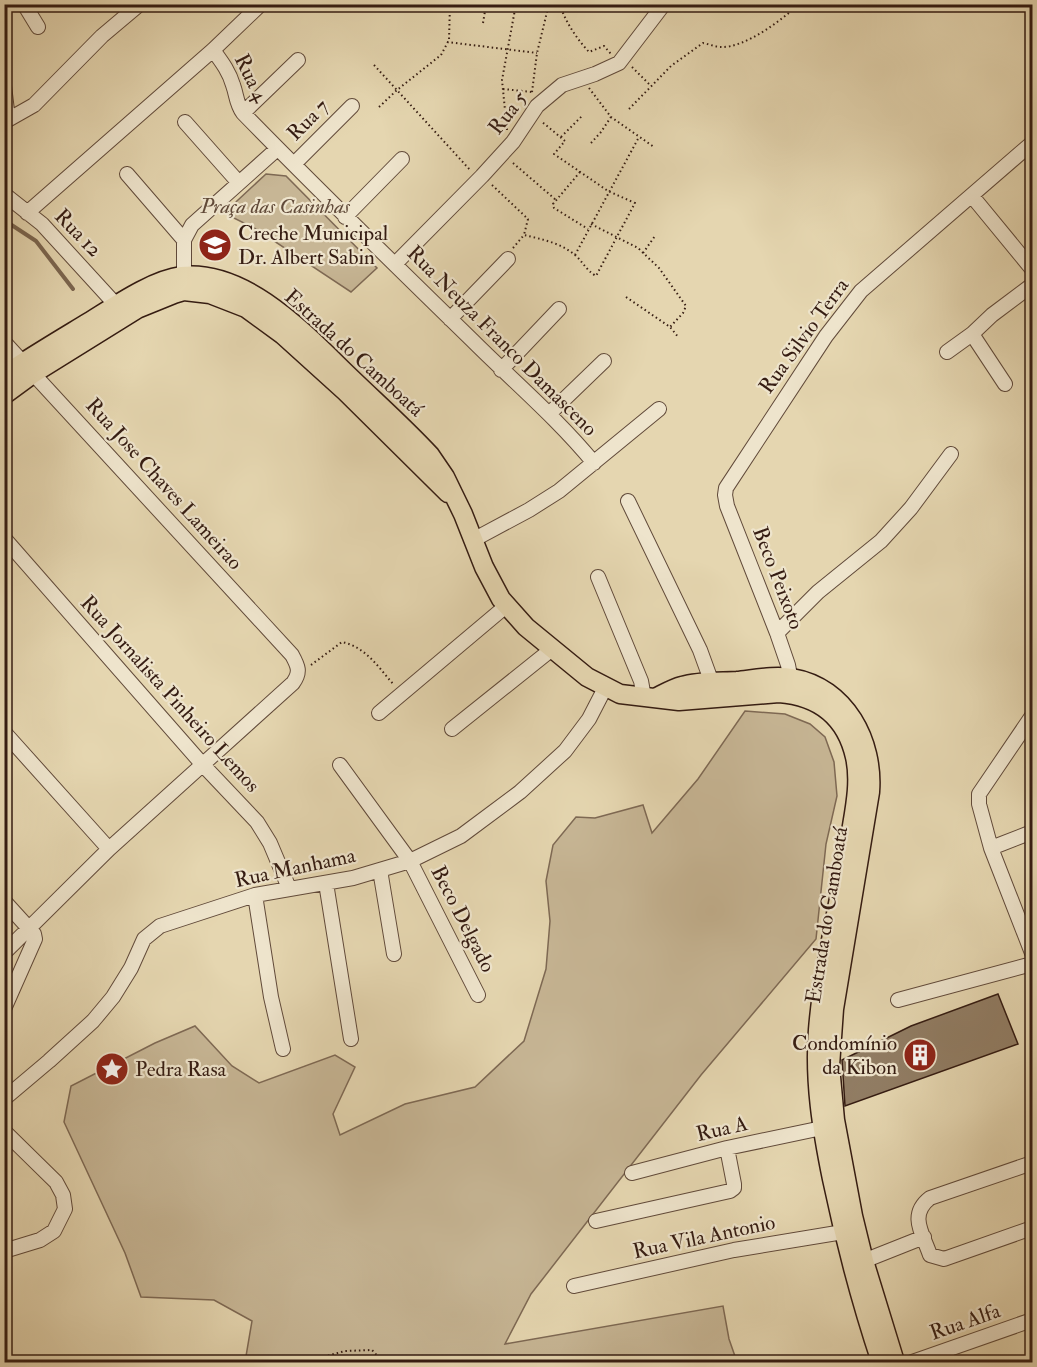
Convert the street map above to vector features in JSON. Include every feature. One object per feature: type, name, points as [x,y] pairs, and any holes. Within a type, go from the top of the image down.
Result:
[{"type":"main road","name":"Estrada do Camboatá","points":[[4,395],[29,368],[117,306],[161,282],[184,276],[198,276],[222,281],[254,295],[275,309],[346,392],[456,499],[490,580],[506,606],[519,621],[579,671],[605,688],[620,694],[679,701],[779,693],[791,679]]},
{"type":"main road","name":"Estrada do Camboatá","points":[[4,375],[29,368],[136,309],[184,291],[210,294],[246,309],[313,352]]},
{"type":"main road","name":"Estrada do Camboatá","points":[[650,697],[683,686],[791,679],[835,717],[847,734],[856,760],[857,789],[830,1066],[835,1120],[857,1263],[881,1362]]},
{"type":"main road","name":"Estrada do Camboatá","points":[[844,915],[828,962],[818,1031],[817,1076],[822,1128],[843,1232],[895,1362]]},
{"type":"street","points":[[24,4],[38,27]]},
{"type":"street","points":[[4,86],[6,121],[34,105],[102,36],[140,4]]},
{"type":"street","points":[[27,213],[213,50],[261,4]]},
{"type":"street","name":"Rua 5","points":[[395,264],[481,178],[505,151],[537,106],[562,85],[621,60],[664,4]]},
{"type":"street","name":"Rua 4","points":[[213,50],[227,69],[233,83],[236,102],[243,113],[277,149]]},
{"type":"street","points":[[243,113],[298,60]]},
{"type":"street","name":"Rua 7","points":[[294,164],[352,106]]},
{"type":"street","points":[[185,122],[239,183]]},
{"type":"street","name":"Rua Silvio Terra","points":[[727,506],[725,495],[733,476],[826,336],[861,291],[1032,143]]},
{"type":"street","points":[[184,276],[184,240],[192,225],[277,149]]},
{"type":"street","name":"Rua Neuza Franco Damasceno","points":[[277,149],[501,370],[549,414],[594,462],[553,495],[474,540]]},
{"type":"street","points":[[345,217],[402,159]]},
{"type":"street","points":[[127,174],[184,240]]},
{"type":"street","name":"Rua 12","points":[[4,194],[42,225],[117,306]]},
{"type":"street","points":[[972,196],[1032,269]]},
{"type":"street","points":[[450,320],[508,259]]},
{"type":"street","points":[[947,352],[1032,285]]},
{"type":"street","points":[[501,370],[559,309]]},
{"type":"street","points":[[972,334],[1005,384]]},
{"type":"street","name":"Rua Jose Chaves Lameirao","points":[[4,342],[292,655],[298,667],[298,675]]},
{"type":"street","points":[[549,414],[604,360]]},
{"type":"street","points":[[594,462],[659,408]]},
{"type":"street","points":[[777,633],[818,592],[880,541],[951,454]]},
{"type":"street","points":[[628,501],[700,650],[712,683]]},
{"type":"street","name":"Beco Peixoto","points":[[727,506],[777,633],[791,679]]},
{"type":"street","name":"Rua Jornalista Pinheiro Lemos","points":[[4,538],[257,822],[270,843],[289,888]]},
{"type":"street","points":[[598,577],[641,681],[650,697]]},
{"type":"street","points":[[379,713],[506,606]]},
{"type":"street","points":[[452,729],[552,649]]},
{"type":"street","points":[[4,953],[109,849],[204,765],[293,683],[298,675]]},
{"type":"street","name":"Rua Manhama","points":[[4,1099],[93,1021],[107,1005],[131,968],[144,939],[160,926],[255,895],[353,878],[380,870],[410,861],[461,836],[520,792],[565,751],[589,719],[605,688]]},
{"type":"street","points":[[1032,716],[979,794],[979,804],[991,848],[1032,953]]},
{"type":"street","points":[[4,732],[109,849]]},
{"type":"street","name":"Beco Delgado","points":[[340,765],[410,861],[478,995]]},
{"type":"street","points":[[991,848],[1032,832]]},
{"type":"street","points":[[380,870],[394,954]]},
{"type":"street","points":[[326,883],[351,1039]]},
{"type":"street","points":[[255,895],[271,997],[283,1049]]},
{"type":"street","points":[[4,901],[34,934],[35,939],[4,1009]]},
{"type":"street","points":[[898,1000],[1032,964]]},
{"type":"street","name":"Rua A","points":[[632,1173],[727,1148],[822,1128]]},
{"type":"street","points":[[4,1131],[56,1182],[63,1195],[65,1209],[54,1231],[40,1240],[4,1251]]},
{"type":"street","points":[[596,1221],[730,1191],[734,1188],[734,1184],[727,1148]]},
{"type":"street","points":[[1032,1163],[930,1198],[921,1204],[918,1222],[930,1255],[936,1258],[950,1258],[1032,1228]]},
{"type":"street","name":"Rua Vila Antonio","points":[[574,1286],[734,1250],[843,1232]]},
{"type":"street","points":[[857,1263],[924,1237]]},
{"type":"street","name":"Rua Alfa","points":[[912,1362],[1032,1320]]},
{"type":"path","points":[[380,107],[397,90],[441,55],[447,42],[450,4]]},
{"type":"path","points":[[479,4],[514,10]]},
{"type":"path","points":[[516,4],[506,50],[503,88],[505,151],[556,200]]},
{"type":"path","points":[[629,109],[671,66],[703,43],[721,47],[744,41],[777,22],[799,4]]},
{"type":"path","points":[[483,23],[486,5]]},
{"type":"path","points":[[524,235],[552,243],[575,255],[586,270],[596,276],[635,204],[608,191],[554,153],[565,141],[532,113],[537,53],[549,6],[561,8],[579,42],[589,51],[604,46],[651,86]]},
{"type":"path","points":[[447,42],[537,53]]},
{"type":"path","points":[[374,65],[481,178],[528,219],[524,235],[509,251],[508,259]]},
{"type":"path","points":[[583,78],[611,117],[654,147]]},
{"type":"path","points":[[503,88],[532,92]]},
{"type":"path","points":[[561,137],[583,115]]},
{"type":"path","points":[[591,143],[611,117]]},
{"type":"path","points":[[575,255],[639,137]]},
{"type":"path","points":[[580,172],[553,204],[554,208],[588,229]]},
{"type":"path","points":[[591,224],[638,248],[659,268],[686,306],[683,313],[670,327]]},
{"type":"path","points":[[643,253],[655,236]]},
{"type":"path","points":[[626,297],[670,327],[679,338]]},
{"type":"path","points":[[298,675],[342,642],[365,652],[402,694]]},
{"type":"path","points":[[248,1362],[267,1359],[308,1361],[345,1351],[372,1350],[383,1362]]},
{"type":"path","points":[[204,1362],[203,1360],[212,1362]]},
{"type":"green space","name":"Praça das Casinhas","points":[[266,174],[286,176],[377,268],[351,292],[256,229],[224,213]]},
{"type":"green space","points":[[745,711],[785,714],[810,724],[825,737],[834,762],[837,796],[826,844],[816,939],[701,1075],[531,1294],[505,1344],[723,1306],[729,1339],[737,1362],[245,1362],[252,1321],[214,1300],[141,1297],[125,1253],[64,1122],[71,1086],[155,1043],[195,1026],[232,1066],[259,1083],[335,1055],[355,1067],[333,1114],[340,1135],[405,1104],[475,1087],[524,1041],[546,969],[550,921],[546,881],[553,845],[576,817],[595,818],[643,805],[652,833],[698,779]]},
{"type":"building","name":"Condomínio da Kibon","points":[[998,994],[1018,1044],[845,1106],[842,1060],[911,1026]]},
{"type":"waterway","points":[[4,220],[36,241],[73,289]]},
{"type":"place","name":"Creche Municipal Dr. Albert Sabin","points":[[215,245]]},
{"type":"place","name":"Condomínio da Kibon","points":[[920,1055]]},
{"type":"place","name":"Pedra Rasa","points":[[112,1069]]}]
